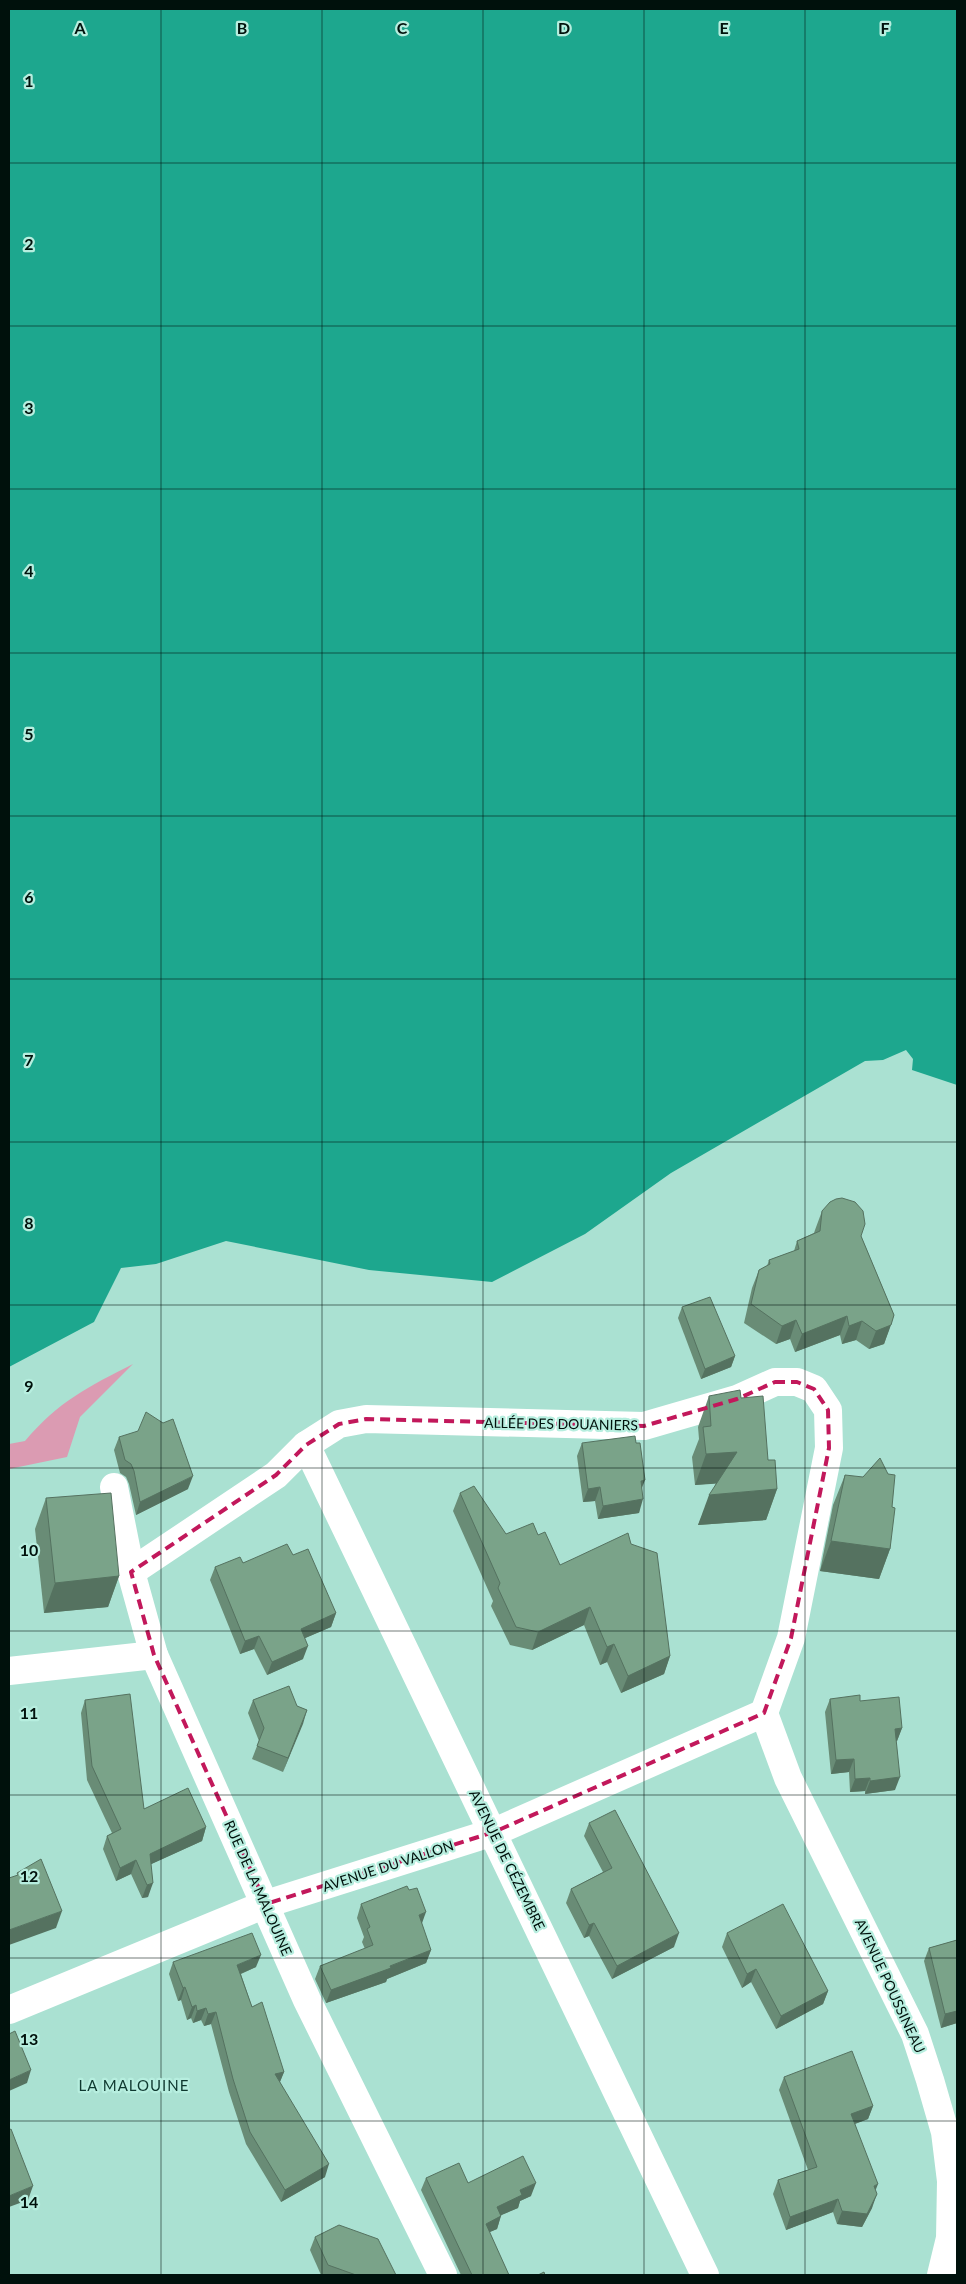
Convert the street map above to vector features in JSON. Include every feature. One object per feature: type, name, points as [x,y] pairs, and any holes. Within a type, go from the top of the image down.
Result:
[{"type":"street","name":"ALLÉE DES DOUANIERS","points":[[131,1572],[276,1475],[306,1444],[339,1424],[366,1419],[644,1426],[737,1399],[775,1382],[797,1382],[814,1389],[828,1410],[829,1448],[791,1638],[764,1713]]},
{"type":"street","name":"AVENUE DE CÉZEMBRE","points":[[306,1444],[494,1832],[705,2275]]},
{"type":"street","name":"RUE DE LA MALOUINE","points":[[114,1487],[131,1572],[154,1656],[308,2000],[443,2275]]},
{"type":"street","points":[[9,1671],[154,1656]]},
{"type":"street","name":"AVENUE DU VALLON","points":[[9,2010],[266,1904],[494,1832],[764,1713]]},
{"type":"street","name":"AVENUE POUSSINEAU","points":[[764,1713],[788,1778],[915,2034],[930,2080],[945,2132],[951,2181],[950,2238],[941,2275]]},
{"type":"highlighted area","points":[[775,1382],[797,1382],[814,1389],[828,1410],[829,1448],[791,1638],[764,1713],[494,1832],[266,1904],[154,1655],[131,1572],[276,1475],[306,1445],[339,1424],[366,1419],[644,1426],[737,1399]]},
{"type":"shaded area","points":[[9,9],[957,9],[957,1085],[912,1070],[913,1059],[906,1050],[883,1060],[865,1061],[671,1173],[585,1234],[492,1282],[369,1270],[226,1241],[156,1264],[121,1268],[94,1322],[9,1367]]},
{"type":"shaded area","points":[[133,1364],[80,1417],[67,1457],[9,1469],[9,1444],[25,1441],[62,1405],[88,1388]]},
{"type":"building","points":[[842,1198],[855,1202],[863,1211],[865,1224],[861,1236],[894,1315],[891,1325],[876,1331],[862,1321],[849,1326],[847,1316],[802,1334],[796,1320],[782,1326],[751,1304],[759,1270],[770,1264],[769,1260],[799,1249],[797,1241],[820,1231],[822,1211],[830,1202]]},
{"type":"building","points":[[710,1297],[735,1356],[705,1369],[682,1307]]},
{"type":"building","points":[[740,1390],[741,1398],[763,1396],[768,1460],[775,1460],[777,1489],[709,1495],[737,1452],[706,1454],[703,1427],[711,1426],[709,1396]]},
{"type":"building","points":[[146,1412],[163,1423],[173,1419],[193,1476],[140,1502],[134,1471],[131,1464],[125,1460],[119,1437],[138,1431]]},
{"type":"building","points":[[635,1436],[636,1443],[640,1443],[645,1480],[641,1481],[643,1499],[603,1506],[600,1487],[588,1489],[582,1443]]},
{"type":"building","points":[[880,1458],[888,1474],[895,1475],[892,1507],[895,1508],[890,1549],[831,1541],[845,1475],[863,1477]]},
{"type":"building","points":[[474,1486],[506,1534],[533,1523],[538,1535],[545,1532],[560,1565],[628,1533],[631,1544],[657,1553],[670,1656],[628,1676],[614,1644],[607,1647],[590,1607],[538,1632],[516,1627],[498,1588],[500,1583],[460,1493]]},
{"type":"building","points":[[111,1493],[119,1576],[55,1583],[46,1498]]},
{"type":"building","points":[[287,1544],[293,1555],[308,1549],[336,1613],[301,1629],[308,1646],[272,1662],[259,1636],[245,1641],[215,1567],[240,1557],[243,1563]]},
{"type":"building","points":[[289,1686],[297,1706],[307,1710],[288,1758],[257,1746],[264,1728],[253,1700]]},
{"type":"building","points":[[130,1694],[144,1809],[188,1788],[206,1827],[150,1854],[153,1883],[147,1885],[136,1860],[120,1868],[107,1836],[121,1829],[92,1766],[85,1700]]},
{"type":"building","points":[[860,1695],[860,1701],[899,1697],[902,1728],[895,1729],[900,1777],[870,1781],[870,1778],[855,1779],[854,1759],[836,1760],[830,1699]]},
{"type":"building","points":[[615,1810],[679,1933],[617,1966],[594,1923],[589,1925],[571,1889],[612,1868],[589,1823]]},
{"type":"building","points":[[41,1859],[62,1911],[9,1930],[9,1878],[18,1875],[17,1873]]},
{"type":"building","points":[[407,1886],[409,1890],[417,1888],[426,1912],[419,1915],[431,1950],[390,1966],[391,1968],[331,1990],[320,1966],[373,1945],[367,1929],[370,1927],[361,1904]]},
{"type":"building","points":[[783,1904],[828,1991],[781,2016],[756,1969],[747,1974],[727,1933]]},
{"type":"building","points":[[252,1933],[261,1955],[237,1965],[252,2007],[262,2002],[284,2072],[275,2074],[329,2164],[285,2190],[250,2132],[233,2079],[216,2012],[208,2014],[206,2008],[197,2011],[196,2005],[192,2007],[173,1962]]},
{"type":"building","points":[[957,1940],[957,2011],[945,2014],[929,1948]]},
{"type":"building","points":[[15,2031],[31,2070],[9,2080],[9,2034]]},
{"type":"building","points":[[852,2051],[873,2106],[851,2114],[878,2184],[874,2186],[877,2194],[867,2214],[842,2211],[838,2199],[790,2217],[778,2180],[817,2167],[784,2077]]},
{"type":"building","points":[[11,2129],[33,2186],[9,2196],[9,2130]]},
{"type":"building","points":[[523,2156],[536,2183],[520,2190],[522,2195],[497,2207],[501,2216],[486,2224],[509,2275],[472,2275],[426,2178],[459,2163],[468,2183]]},
{"type":"building","points":[[339,2225],[378,2239],[396,2275],[356,2275],[328,2265],[315,2237]]},
{"type":"district","name":"LA MALOUINE","points":[[134,2086]]}]
